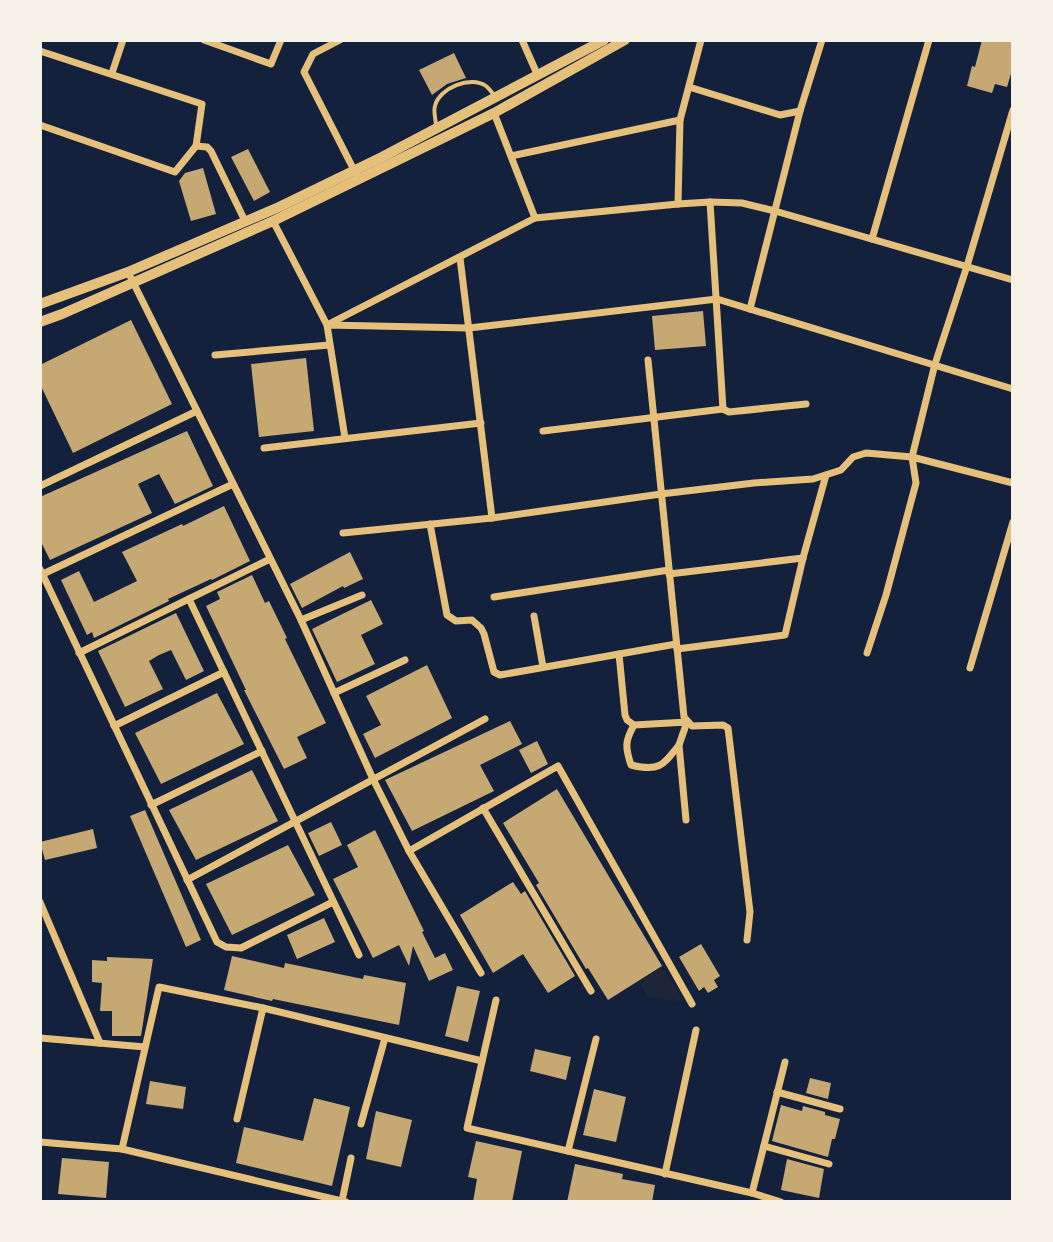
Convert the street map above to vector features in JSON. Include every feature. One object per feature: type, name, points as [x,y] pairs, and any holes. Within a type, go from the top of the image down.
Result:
[{"type":"main road","points":[[40,304],[128,272],[357,174],[439,134],[498,112],[604,40]]},
{"type":"main road","points":[[439,134],[538,76],[625,40]]},
{"type":"main road","points":[[40,322],[273,221],[357,174]]},
{"type":"street","points":[[112,73],[123,40]]},
{"type":"street","points":[[204,40],[271,64],[281,40]]},
{"type":"street","points":[[340,40],[313,54],[304,72],[357,174]]},
{"type":"street","points":[[522,40],[538,76]]},
{"type":"street","points":[[678,204],[680,120],[701,40]]},
{"type":"street","points":[[750,309],[800,111],[822,40]]},
{"type":"street","points":[[872,239],[929,40]]},
{"type":"street","points":[[40,51],[202,104],[196,146],[175,172],[40,125]]},
{"type":"street","points":[[689,87],[780,115],[800,111]]},
{"type":"street","points":[[867,653],[916,483],[912,457],[935,364],[1013,110]]},
{"type":"street","points":[[498,112],[535,218]]},
{"type":"street","points":[[511,156],[680,120]]},
{"type":"street","points":[[196,146],[207,147],[211,151],[245,221]]},
{"type":"street","points":[[710,202],[723,409]]},
{"type":"street","points":[[327,325],[535,218],[678,204],[742,203],[1013,280]]},
{"type":"street","points":[[273,221],[327,325],[345,438]]},
{"type":"street","points":[[460,258],[492,518]]},
{"type":"street","points":[[128,272],[301,620],[409,851],[481,973]]},
{"type":"street","points":[[327,325],[469,328],[717,299],[1013,389]]},
{"type":"street","points":[[215,355],[329,345]]},
{"type":"street","points":[[648,360],[684,717],[692,726],[723,725],[728,728],[750,912],[747,940]]},
{"type":"street","points":[[543,431],[723,409],[729,412],[806,404]]},
{"type":"street","points":[[40,486],[197,411]]},
{"type":"street","points":[[264,448],[481,423]]},
{"type":"street","points":[[343,533],[492,518],[754,483],[813,479],[841,470],[853,457],[866,453],[912,457],[1013,483]]},
{"type":"street","points":[[430,524],[447,615],[456,621],[472,620],[481,628],[494,672],[500,675],[676,646],[785,635],[826,475]]},
{"type":"street","points":[[233,484],[41,572],[217,942],[226,947],[241,948],[333,902]]},
{"type":"street","points":[[970,668],[1013,522]]},
{"type":"street","points":[[494,597],[669,572],[803,558]]},
{"type":"street","points":[[79,653],[270,559]]},
{"type":"street","points":[[301,620],[362,595]]},
{"type":"street","points":[[189,599],[359,955]]},
{"type":"street","points":[[534,616],[543,667]]},
{"type":"street","points":[[619,654],[627,720],[634,725],[687,722]]},
{"type":"street","points":[[334,693],[405,660]]},
{"type":"street","points":[[114,726],[224,672]]},
{"type":"street","points":[[187,880],[485,719]]},
{"type":"street","points":[[634,725],[626,739],[631,765],[646,769],[657,768],[668,759],[679,745],[687,722]]},
{"type":"street","points":[[679,745],[686,820]]},
{"type":"street","points":[[151,805],[262,751]]},
{"type":"street","points":[[409,851],[558,766],[692,1004]]},
{"type":"street","points":[[483,808],[591,991]]},
{"type":"street","points":[[40,902],[100,1043]]},
{"type":"street","points":[[122,1149],[159,987],[263,1008],[482,1061]]},
{"type":"street","points":[[496,1000],[467,1128],[781,1202]]},
{"type":"street","points":[[237,1119],[263,1008]]},
{"type":"street","points":[[665,1174],[696,1030]]},
{"type":"street","points":[[40,1038],[145,1047]]},
{"type":"street","points":[[361,1124],[385,1038]]},
{"type":"street","points":[[568,1151],[596,1039]]},
{"type":"street","points":[[752,1193],[785,1062]]},
{"type":"street","points":[[777,1092],[840,1109]]},
{"type":"street","points":[[40,1142],[122,1149],[344,1202],[351,1158]]},
{"type":"street","points":[[764,1146],[829,1164]]},
{"type":"lane","points":[[439,134],[434,107],[447,90],[459,84],[476,81],[486,86],[496,98],[498,112]]},
{"type":"shaded area","points":[[662,968],[685,1002],[647,997],[640,982]]},
{"type":"building","points":[[982,40],[1013,40],[1013,67],[1007,87],[995,84],[992,93],[967,86]]},
{"type":"building","points":[[454,53],[466,78],[447,84],[432,95],[419,70]]},
{"type":"building","points":[[248,149],[270,192],[254,201],[231,157]]},
{"type":"building","points":[[203,168],[216,214],[191,221],[179,181],[185,173]]},
{"type":"building","points":[[703,311],[706,346],[655,350],[652,316]]},
{"type":"building","points":[[131,320],[172,404],[73,453],[40,384],[40,365]]},
{"type":"building","points":[[306,358],[314,431],[259,437],[251,364]]},
{"type":"building","points":[[187,431],[213,486],[175,504],[159,474],[138,484],[152,513],[50,560],[40,540],[40,497]]},
{"type":"building","points":[[224,506],[250,561],[94,638],[92,632],[87,635],[61,580],[79,571],[94,602],[137,581],[122,552]]},
{"type":"building","points":[[350,552],[363,579],[302,608],[290,584]]},
{"type":"building","points":[[252,575],[265,603],[269,601],[326,723],[297,737],[307,758],[284,769],[206,606],[220,599],[217,592]]},
{"type":"building","points":[[371,600],[383,624],[361,635],[375,664],[337,682],[312,629]]},
{"type":"building","points":[[176,613],[204,671],[186,680],[171,650],[159,655],[149,661],[163,689],[125,707],[98,651]]},
{"type":"building","points":[[427,665],[452,718],[375,758],[363,734],[381,725],[366,696]]},
{"type":"building","points":[[217,693],[244,744],[161,784],[135,733]]},
{"type":"building","points":[[510,721],[522,744],[480,765],[494,791],[412,831],[385,780]]},
{"type":"building","points":[[537,741],[548,764],[531,773],[519,750]]},
{"type":"building","points":[[252,770],[278,821],[196,860],[169,810]]},
{"type":"building","points":[[557,789],[662,966],[608,1000],[536,885],[539,883],[503,823]]},
{"type":"building","points":[[145,810],[201,940],[186,947],[130,816]]},
{"type":"building","points":[[331,822],[342,845],[319,856],[308,833]]},
{"type":"building","points":[[93,829],[97,848],[45,860],[40,842]]},
{"type":"building","points":[[375,830],[435,958],[445,953],[453,970],[429,981],[413,946],[409,966],[399,945],[373,958],[333,879],[358,867],[347,845]]},
{"type":"building","points":[[288,845],[315,895],[232,935],[206,884]]},
{"type":"building","points":[[513,882],[521,894],[525,891],[575,976],[548,993],[523,954],[493,973],[460,915]]},
{"type":"building","points":[[324,918],[335,942],[297,959],[287,935]]},
{"type":"building","points":[[701,944],[720,976],[714,980],[718,987],[708,993],[704,987],[699,991],[679,957]]},
{"type":"building","points":[[232,956],[284,968],[285,963],[363,979],[364,975],[406,983],[399,1025],[224,990]]},
{"type":"building","points":[[107,957],[153,959],[141,1036],[112,1036],[112,1011],[100,1011],[102,983],[92,982],[92,960],[107,961]]},
{"type":"building","points":[[457,986],[480,991],[468,1042],[445,1036]]},
{"type":"building","points":[[535,1049],[571,1057],[566,1080],[530,1071]]},
{"type":"building","points":[[810,1078],[831,1083],[828,1099],[806,1093]]},
{"type":"building","points":[[150,1081],[186,1087],[183,1109],[146,1104]]},
{"type":"building","points":[[594,1089],[626,1097],[616,1142],[583,1135]]},
{"type":"building","points":[[314,1098],[350,1107],[332,1186],[236,1163],[244,1127],[303,1141]]},
{"type":"building","points":[[781,1105],[802,1111],[803,1106],[840,1119],[828,1157],[772,1141]]},
{"type":"building","points":[[376,1111],[412,1120],[401,1167],[366,1159]]},
{"type":"building","points":[[476,1141],[522,1151],[512,1202],[473,1202],[477,1179],[468,1177]]},
{"type":"building","points":[[62,1158],[109,1162],[106,1198],[58,1194]]},
{"type":"building","points":[[787,1159],[824,1169],[819,1198],[781,1190]]},
{"type":"building","points":[[575,1164],[623,1174],[622,1179],[655,1185],[652,1202],[567,1202]]}]
